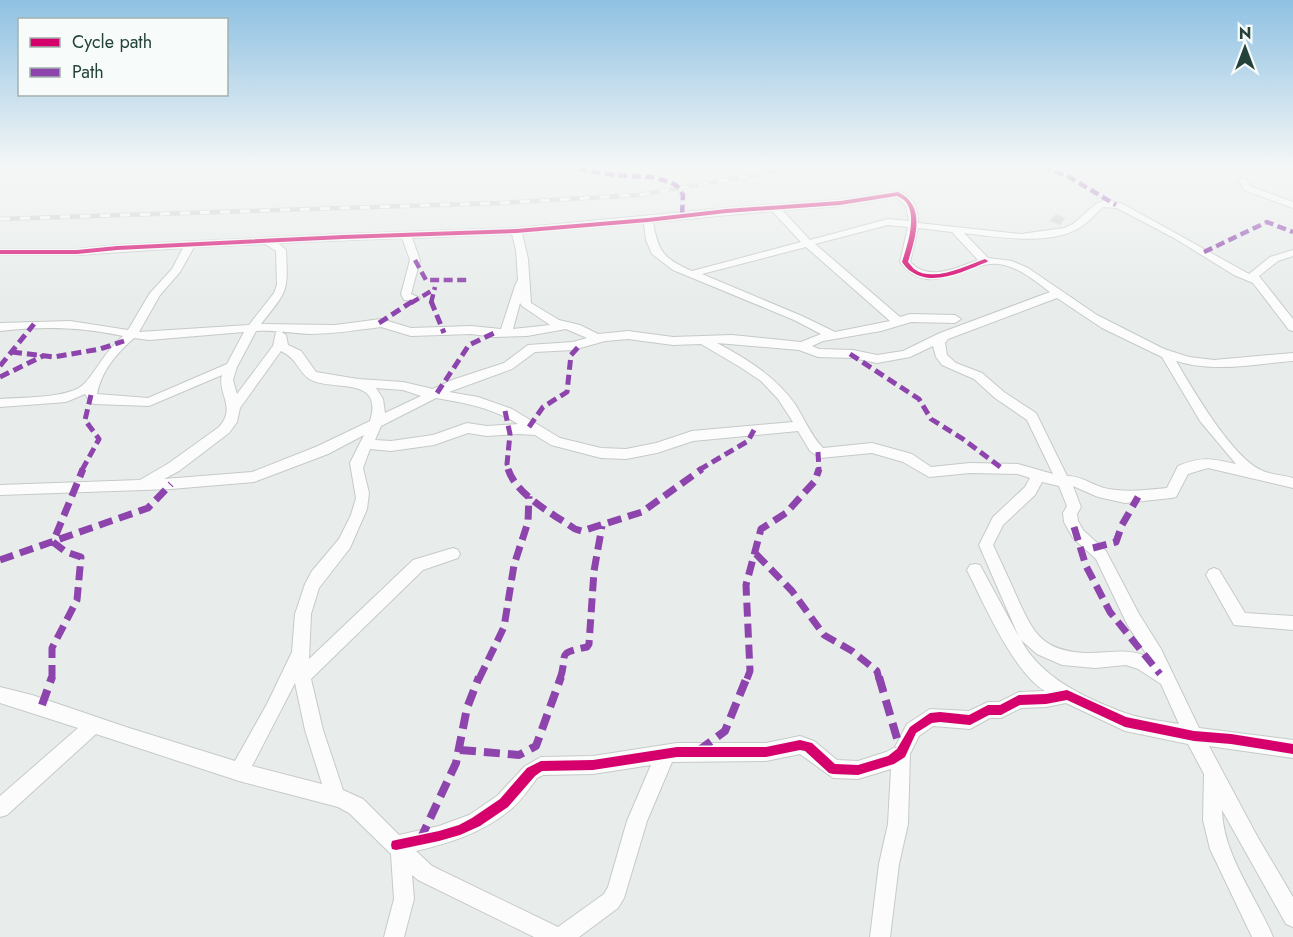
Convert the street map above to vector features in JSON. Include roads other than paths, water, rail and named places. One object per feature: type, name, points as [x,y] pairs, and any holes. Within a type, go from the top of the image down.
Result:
[{"type":"street","points":[[0,252],[77,252],[268,241],[516,231],[730,211]]},
{"type":"street","points":[[778,211],[808,243],[897,321]]},
{"type":"street","points":[[912,211],[915,224],[905,262],[913,271],[941,275],[985,261],[1002,262],[1032,273],[1080,309],[1166,354],[1191,362],[1225,364],[1293,357]]},
{"type":"street","points":[[691,274],[880,224],[896,222],[1029,237],[1071,230],[1093,211]]},
{"type":"street","points":[[1125,211],[1177,236],[1241,275],[1255,280],[1293,327]]},
{"type":"street","points":[[648,220],[651,240],[657,254],[691,274],[747,296],[832,335]]},
{"type":"street","points":[[953,228],[985,261]]},
{"type":"street","points":[[506,332],[522,278],[524,254],[516,231]]},
{"type":"street","points":[[406,235],[415,260],[406,294],[408,298],[415,298]]},
{"type":"street","points":[[234,407],[227,383],[231,368],[252,328],[279,294],[282,285],[281,250],[268,241]]},
{"type":"street","points":[[0,403],[72,397],[88,388],[113,351],[130,335],[155,293],[176,270],[190,245]]},
{"type":"street","points":[[1255,280],[1254,275],[1265,265],[1274,259],[1293,253]]},
{"type":"street","points":[[522,278],[526,304],[549,320],[602,338]]},
{"type":"street","points":[[0,490],[250,478],[323,450],[456,383],[508,366],[532,348],[573,346],[602,338],[628,335],[664,340],[732,339],[802,346],[818,353],[853,354],[879,359],[906,354],[941,338],[1059,293]]},
{"type":"street","points":[[802,346],[832,335],[881,327],[914,318],[955,319]]},
{"type":"street","points":[[0,327],[25,324],[90,326],[130,335],[149,336],[274,326],[307,330],[335,329],[381,323],[411,332],[471,330],[494,333],[527,332],[565,326]]},
{"type":"street","points":[[274,326],[279,333],[283,347],[297,354],[312,375],[403,386],[417,391],[478,401],[498,408],[556,442],[601,453],[618,455],[657,448],[692,436],[801,426]]},
{"type":"street","points":[[941,338],[940,351],[951,366],[977,376],[1032,416],[1074,505],[1070,513],[1071,522],[1078,534],[1101,555],[1250,843],[1293,917]]},
{"type":"street","points":[[701,339],[754,370],[776,389],[814,448],[822,453],[872,448],[907,458],[929,472],[970,468],[1018,469],[1056,481],[1080,482],[1101,493],[1138,497],[1171,493],[1183,470],[1197,464],[1208,463],[1293,483]]},
{"type":"street","points":[[141,485],[174,468],[224,430],[231,422],[234,407],[281,342]]},
{"type":"street","points":[[1166,354],[1185,386],[1225,442],[1246,466],[1258,475]]},
{"type":"street","points":[[94,380],[92,395],[95,400],[149,402],[231,368]]},
{"type":"street","points":[[336,797],[313,729],[301,651],[303,616],[309,594],[315,580],[341,549],[362,503],[363,490],[357,465],[373,433],[378,404],[377,399],[364,385],[357,382]]},
{"type":"street","points":[[368,444],[391,446],[434,440],[467,428],[487,431],[519,429],[537,432]]},
{"type":"street","points":[[1038,475],[1030,491],[998,521],[986,545],[1026,634],[1036,644],[1064,659],[1082,662],[1126,657],[1139,661],[1166,679]]},
{"type":"street","points":[[303,675],[418,565],[453,554]]},
{"type":"street","points":[[975,570],[1023,660],[1044,681],[1125,722],[1194,736],[1231,738],[1293,749]]},
{"type":"street","points":[[1214,575],[1240,620],[1293,623]]},
{"type":"street","points":[[238,772],[273,710],[301,651]]},
{"type":"street","points":[[0,695],[34,702],[94,725],[238,772],[336,797],[356,806],[425,873],[556,937]]},
{"type":"street","points":[[880,937],[889,864],[898,824],[901,753],[913,730],[930,718],[970,720],[988,710],[1001,710],[1019,700],[1071,696]]},
{"type":"street","points":[[0,808],[94,725]]},
{"type":"street","points":[[399,847],[439,836],[476,822],[504,803],[531,772],[541,766],[593,765],[666,754],[766,752],[805,745],[833,769],[858,770],[890,760],[901,753]]},
{"type":"street","points":[[562,937],[611,901],[617,891],[633,825],[666,754]]},
{"type":"street","points":[[1213,772],[1213,820],[1220,849],[1263,937]]},
{"type":"street","points":[[394,937],[404,899],[399,847]]},
{"type":"railway","points":[[0,219],[259,211]]}]
